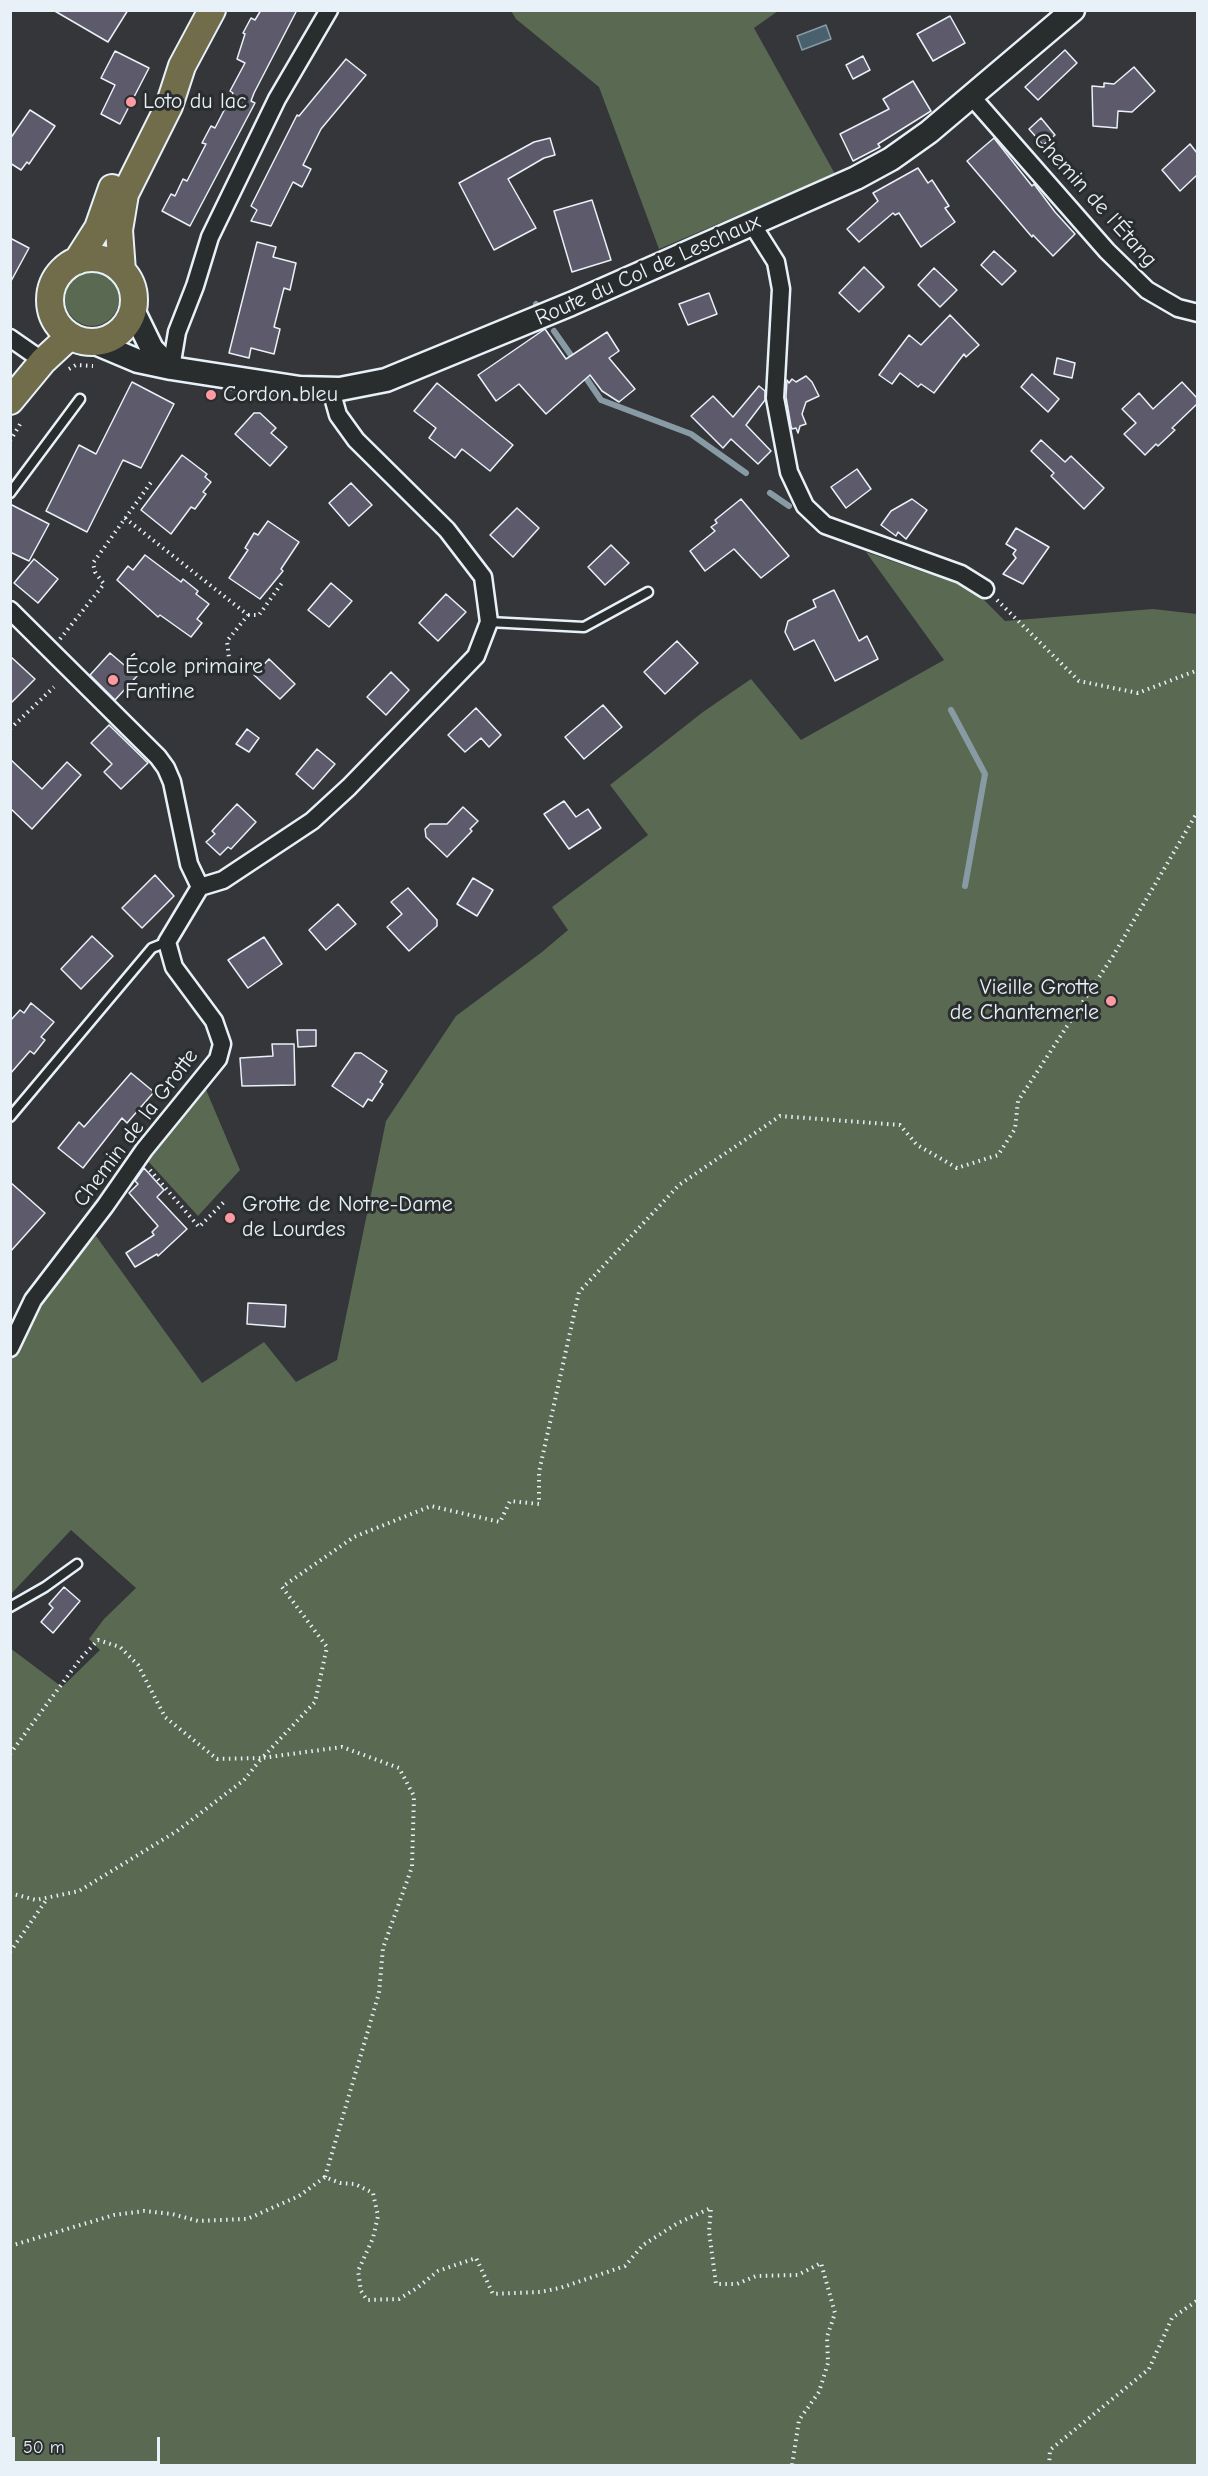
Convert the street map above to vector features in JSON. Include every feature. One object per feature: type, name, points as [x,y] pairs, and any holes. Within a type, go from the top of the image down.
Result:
[{"type":"main road","points":[[87,348],[58,324],[51,309],[51,292],[58,276],[77,261],[98,228],[120,168],[152,106],[182,66],[212,10]]},
{"type":"main road","name":"Route du Col de Leschaux","points":[[87,348],[171,368],[300,388],[331,390],[386,380],[571,304],[856,178],[891,159],[929,132],[1073,10]]},
{"type":"main road","points":[[122,271],[119,237],[123,201],[170,106],[182,66]]},
{"type":"main road","points":[[77,261],[101,259],[122,271],[131,285],[133,310],[152,349],[171,368]]},
{"type":"main road","points":[[16,410],[44,361],[111,338],[119,333],[133,310]]},
{"type":"street","points":[[171,368],[177,332],[195,286],[210,237],[277,99],[329,10]]},
{"type":"street","name":"Chemin de l'Étang","points":[[972,97],[1115,259],[1147,290],[1178,308],[1197,313]]},
{"type":"street","points":[[752,225],[776,262],[781,289],[775,398],[789,471],[805,506],[825,525],[961,574],[985,589]]},
{"type":"street","points":[[10,338],[44,361]]},
{"type":"street","points":[[167,942],[200,887],[223,880],[312,821],[349,787],[476,656],[489,622],[483,577],[447,530],[356,441],[338,415],[331,390]]},
{"type":"street","points":[[10,610],[158,757],[166,768],[172,782],[189,864],[200,887]]},
{"type":"street","name":"Chemin de la Grotte","points":[[10,1348],[33,1299],[139,1158],[218,1059],[222,1044],[214,1021],[174,967],[167,942]]},
{"type":"lane","points":[[10,493],[80,399]]},
{"type":"lane","points":[[489,622],[584,627],[648,592]]},
{"type":"lane","points":[[10,1117],[152,948],[167,942]]},
{"type":"lane","points":[[10,1607],[45,1587],[77,1564]]},
{"type":"path","points":[[68,371],[76,365],[87,348]]},
{"type":"path","points":[[10,441],[16,410]]},
{"type":"path","points":[[51,651],[104,584],[95,572],[93,562],[152,481]]},
{"type":"path","points":[[125,518],[248,615],[259,615],[282,583]]},
{"type":"path","points":[[985,589],[1079,681],[1138,693],[1197,670]]},
{"type":"path","points":[[229,658],[227,641],[248,615]]},
{"type":"path","points":[[10,729],[54,687]]},
{"type":"path","points":[[10,1893],[36,1900],[79,1891],[177,1831],[244,1780],[315,1702],[327,1647],[282,1587],[354,1537],[430,1506],[500,1522],[510,1501],[539,1504],[539,1472],[579,1292],[679,1185],[780,1116],[900,1125],[917,1145],[957,1168],[998,1155],[1015,1129],[1018,1101],[1113,956],[1197,811]]},
{"type":"path","points":[[139,1158],[199,1227],[226,1200]]},
{"type":"path","points":[[10,1754],[81,1658],[98,1640],[120,1647],[138,1665],[165,1718],[217,1759],[262,1758],[342,1747],[399,1768],[414,1796],[412,1867],[383,1948],[379,1993],[325,2177],[299,2196],[248,2219],[198,2221],[172,2214],[144,2211],[114,2214],[10,2246]]},
{"type":"path","points":[[10,1952],[47,1899]]},
{"type":"path","points":[[325,2177],[340,2183],[355,2184],[374,2193],[378,2216],[373,2238],[358,2271],[361,2291],[367,2300],[399,2299],[438,2271],[477,2258],[494,2294],[540,2292],[561,2288],[625,2266],[643,2245],[678,2223],[711,2208],[709,2231],[716,2284],[737,2284],[756,2276],[798,2275],[821,2263],[835,2313],[827,2337],[828,2363],[819,2392],[799,2420],[792,2466]]},
{"type":"path","points":[[1049,2466],[1050,2450],[1149,2369],[1172,2318],[1197,2300]]},
{"type":"green space","points":[[511,11],[778,11],[754,28],[835,174],[659,249],[599,87],[516,19]]},
{"type":"green space","points":[[87,272],[97,272],[107,276],[115,284],[119,299],[115,314],[107,322],[97,326],[87,326],[77,322],[69,314],[65,304],[65,294],[69,284],[77,276]]},
{"type":"green space","points":[[866,552],[958,584],[978,594],[1005,621],[1153,609],[1197,614],[1197,2465],[11,2465],[10,1648],[62,1687],[100,1650],[89,1639],[104,1619],[136,1588],[71,1530],[11,1594],[11,1334],[96,1236],[202,1383],[264,1342],[296,1382],[337,1360],[386,1121],[456,1016],[568,930],[552,907],[648,835],[610,785],[703,712],[751,679],[801,740],[944,660]]},
{"type":"green space","points":[[204,1085],[240,1170],[198,1216],[147,1160]]},
{"type":"water","points":[[826,25],[831,39],[802,50],[797,36]]},
{"type":"building","points":[[53,10],[128,10],[108,42]]},
{"type":"building","points":[[261,10],[297,10],[254,93],[251,101],[255,103],[190,226],[162,211],[171,194],[175,196],[183,179],[187,181],[206,144],[202,143],[211,126],[215,128],[233,93],[230,91],[245,63],[237,59],[245,34],[243,33],[251,18],[255,20]]},
{"type":"building","points":[[950,16],[965,43],[933,61],[917,34]]},
{"type":"building","points":[[1065,50],[1077,63],[1038,100],[1025,87]]},
{"type":"building","points":[[115,51],[149,68],[120,124],[101,114],[115,85],[101,78]]},
{"type":"building","points":[[863,56],[870,70],[853,79],[846,65]]},
{"type":"building","points":[[346,59],[366,75],[321,129],[303,165],[311,169],[302,187],[293,182],[271,226],[251,221],[257,210],[251,206],[297,115],[299,116]]},
{"type":"building","points":[[1134,67],[1155,91],[1132,112],[1118,111],[1117,128],[1093,126],[1092,86],[1104,87],[1104,83],[1114,84]]},
{"type":"building","points":[[913,81],[931,111],[878,144],[880,147],[853,161],[840,134],[889,109],[883,99]]},
{"type":"building","points":[[30,110],[55,126],[29,164],[27,162],[21,170],[10,163],[10,139]]},
{"type":"building","points":[[1041,118],[1055,135],[1043,145],[1029,129]]},
{"type":"building","points":[[550,138],[555,155],[544,158],[508,179],[536,228],[494,250],[459,183],[534,142]]},
{"type":"building","points":[[994,138],[1032,186],[1034,184],[1075,234],[1053,256],[1033,235],[1032,237],[967,161]]},
{"type":"building","points":[[1190,144],[1197,153],[1197,175],[1180,191],[1162,170]]},
{"type":"building","points":[[918,168],[928,183],[932,180],[949,206],[945,208],[955,222],[921,247],[899,213],[895,215],[893,213],[859,242],[847,229],[878,201],[873,193]]},
{"type":"building","points":[[592,200],[611,260],[572,272],[554,211]]},
{"type":"building","points":[[10,238],[29,248],[10,283]]},
{"type":"building","points":[[257,242],[276,247],[273,257],[296,263],[290,290],[284,288],[274,327],[280,329],[274,354],[251,348],[249,358],[229,353]]},
{"type":"building","points":[[994,251],[1016,271],[1002,285],[981,265]]},
{"type":"building","points":[[864,267],[884,287],[859,312],[839,293]]},
{"type":"building","points":[[934,268],[957,290],[940,307],[918,285]]},
{"type":"building","points":[[709,293],[717,314],[688,325],[679,304]]},
{"type":"building","points":[[950,315],[979,345],[966,357],[964,354],[934,393],[921,384],[918,387],[900,373],[892,384],[879,375],[909,335],[921,345]]},
{"type":"building","points":[[545,329],[566,359],[607,332],[619,351],[609,358],[635,389],[619,402],[602,391],[590,375],[546,414],[519,384],[496,401],[478,375]]},
{"type":"building","points":[[1057,358],[1075,363],[1072,378],[1054,374]]},
{"type":"building","points":[[1032,374],[1059,399],[1048,412],[1021,387]]},
{"type":"building","points":[[806,376],[819,396],[806,402],[802,414],[806,424],[800,426],[798,433],[796,428],[792,429],[791,426],[786,397],[787,380],[789,383],[792,379],[796,382]]},
{"type":"building","points":[[132,382],[174,404],[141,468],[123,460],[87,532],[46,511],[79,445],[96,454]]},
{"type":"building","points":[[1182,382],[1197,398],[1197,404],[1172,428],[1175,430],[1145,455],[1124,434],[1136,423],[1122,409],[1139,393],[1153,409]]},
{"type":"building","points":[[437,383],[513,445],[490,471],[462,449],[455,458],[429,438],[436,428],[414,411]]},
{"type":"building","points":[[759,386],[765,391],[765,400],[746,425],[771,451],[758,464],[731,439],[723,448],[691,416],[713,396],[733,417]]},
{"type":"building","points":[[254,413],[260,413],[276,428],[271,433],[287,447],[270,466],[235,434]]},
{"type":"building","points":[[1041,440],[1065,462],[1071,456],[1104,488],[1084,509],[1051,476],[1054,473],[1031,451]]},
{"type":"building","points":[[182,455],[207,474],[205,477],[211,482],[203,492],[206,494],[195,509],[191,507],[171,534],[141,510]]},
{"type":"building","points":[[857,469],[871,489],[846,508],[831,487]]},
{"type":"building","points":[[351,483],[372,505],[349,526],[329,503]]},
{"type":"building","points":[[741,499],[789,556],[761,578],[734,549],[705,571],[690,551],[715,531],[711,527],[717,523],[715,520]]},
{"type":"building","points":[[912,499],[927,510],[906,539],[898,532],[896,536],[881,525],[891,511]]},
{"type":"building","points":[[10,504],[49,524],[29,561],[10,552]]},
{"type":"building","points":[[517,508],[539,528],[513,557],[490,535]]},
{"type":"building","points":[[268,521],[299,542],[281,569],[283,571],[260,599],[229,578],[248,550],[245,548],[254,533],[258,535]]},
{"type":"building","points":[[1016,528],[1049,547],[1023,584],[1003,574],[1016,558],[1013,554],[1016,550],[1006,544]]},
{"type":"building","points":[[611,545],[629,563],[605,585],[588,567]]},
{"type":"building","points":[[145,555],[181,582],[183,579],[198,591],[196,594],[209,604],[197,619],[202,623],[191,637],[160,615],[158,617],[117,580],[128,566],[133,570]]},
{"type":"building","points":[[34,559],[58,579],[38,603],[14,583]]},
{"type":"building","points":[[331,583],[352,601],[329,627],[308,610]]},
{"type":"building","points":[[834,590],[859,641],[867,636],[878,659],[835,681],[814,640],[794,650],[785,632],[788,621],[816,607],[813,600]]},
{"type":"building","points":[[446,594],[466,612],[438,641],[419,623]]},
{"type":"building","points":[[677,641],[698,663],[665,694],[644,672]]},
{"type":"building","points":[[110,653],[137,676],[115,700],[90,675]]},
{"type":"building","points":[[10,656],[35,679],[10,704]]},
{"type":"building","points":[[269,659],[295,684],[280,699],[254,675]]},
{"type":"building","points":[[391,672],[409,690],[386,715],[367,697]]},
{"type":"building","points":[[603,705],[622,727],[584,759],[565,737]]},
{"type":"building","points":[[476,708],[501,735],[489,747],[481,738],[465,752],[448,735]]},
{"type":"building","points":[[109,725],[148,763],[121,789],[104,772],[112,764],[91,743]]},
{"type":"building","points":[[247,729],[259,738],[249,752],[236,744]]},
{"type":"building","points":[[317,749],[335,764],[313,789],[296,774]]},
{"type":"building","points":[[10,759],[42,789],[67,762],[81,775],[32,829],[10,808]]},
{"type":"building","points":[[564,801],[576,817],[588,809],[601,828],[569,849],[544,814]]},
{"type":"building","points":[[237,804],[256,822],[231,849],[228,847],[220,855],[206,842],[215,834],[212,831]]},
{"type":"building","points":[[463,807],[478,821],[470,829],[472,831],[447,857],[426,837],[425,829],[430,824],[447,824]]},
{"type":"building","points":[[155,875],[174,896],[142,928],[122,908]]},
{"type":"building","points":[[473,878],[493,890],[477,916],[457,904]]},
{"type":"building","points":[[408,888],[437,920],[437,926],[409,951],[387,927],[402,914],[391,902]]},
{"type":"building","points":[[338,904],[356,924],[326,950],[309,930]]},
{"type":"building","points":[[92,936],[113,956],[81,989],[61,969]]},
{"type":"building","points":[[264,937],[282,964],[248,988],[228,960]]},
{"type":"building","points":[[31,1003],[54,1022],[41,1037],[45,1040],[34,1054],[30,1051],[10,1074],[10,1021],[20,1010],[24,1013]]},
{"type":"building","points":[[297,1030],[316,1030],[316,1046],[298,1047]]},
{"type":"building","points":[[272,1044],[294,1044],[295,1085],[242,1086],[240,1058],[273,1056]]},
{"type":"building","points":[[355,1053],[361,1053],[387,1071],[380,1082],[383,1084],[372,1101],[368,1099],[363,1107],[332,1086]]},
{"type":"building","points":[[131,1073],[154,1092],[127,1123],[122,1118],[83,1168],[58,1148],[79,1122],[84,1127]]},
{"type":"building","points":[[144,1168],[164,1190],[157,1197],[187,1229],[158,1256],[157,1254],[135,1267],[126,1253],[154,1235],[152,1232],[158,1226],[129,1193],[138,1184],[135,1181]]},
{"type":"building","points":[[10,1182],[45,1213],[10,1252]]},
{"type":"building","points":[[248,1303],[286,1305],[285,1327],[247,1324]]},
{"type":"building","points":[[64,1587],[80,1601],[53,1633],[41,1622],[53,1608],[49,1604]]},
{"type":"waterway","points":[[554,331],[575,361]]},
{"type":"waterway","points":[[582,372],[601,400],[691,434],[746,473]]},
{"type":"waterway","points":[[770,493],[789,506]]},
{"type":"waterway","points":[[951,710],[985,774],[965,886]]},
{"type":"place","name":"Loto du lac","points":[[131,102]]},
{"type":"place","name":"Cordon bleu","points":[[211,395]]},
{"type":"place","name":"École primaire Fantine","points":[[113,680]]},
{"type":"place","name":"Vieille Grotte de Chantemerle","points":[[1111,1001]]},
{"type":"place","name":"Grotte de Notre-Dame de Lourdes","points":[[230,1218]]}]
